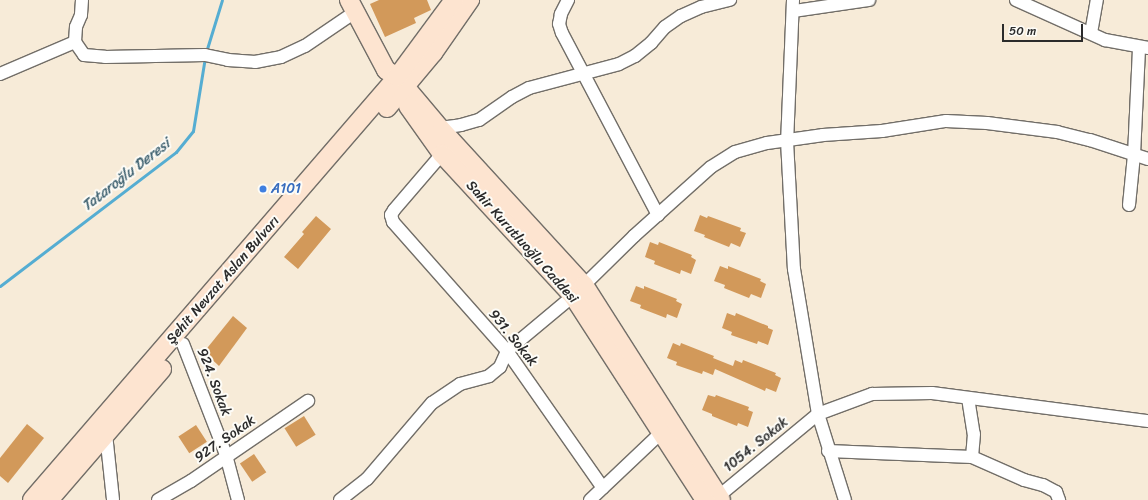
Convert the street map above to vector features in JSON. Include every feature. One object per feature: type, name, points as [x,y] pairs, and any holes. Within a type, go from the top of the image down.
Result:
[{"type":"main road","name":"Şehit Nevzat Aslan Bulvarı","points":[[50,500],[183,344],[396,82],[454,0]]},
{"type":"main road","name":"Şehit Nevzat Aslan Bulvarı","points":[[32,500],[396,82],[470,0]]},
{"type":"main road","points":[[352,6],[396,82]]},
{"type":"main road","name":"Sahir Kurutluoğlu Caddesi","points":[[396,82],[440,128],[578,291],[715,499]]},
{"type":"main road","name":"Sahir Kurutluoğlu Caddesi","points":[[396,82],[442,154],[578,291],[662,432],[715,499]]},
{"type":"street","points":[[82,0],[81,15],[76,27],[75,42],[84,55],[105,57],[205,56],[228,60],[255,62],[281,57],[305,46],[352,6]]},
{"type":"street","points":[[568,0],[559,24],[658,215]]},
{"type":"street","points":[[440,128],[461,125],[479,120],[512,97],[529,88],[619,64],[635,56],[651,43],[665,27],[681,16],[701,7],[730,0]]},
{"type":"street","points":[[845,500],[828,451],[818,414],[794,269],[787,141],[793,5],[869,0]]},
{"type":"street","points":[[1016,0],[1112,42],[1144,47],[1129,206]]},
{"type":"street","points":[[1091,33],[1096,0]]},
{"type":"street","points":[[0,74],[75,42]]},
{"type":"street","points":[[340,500],[367,478],[432,403],[460,384],[489,376],[500,367],[507,352],[578,291],[658,215],[723,158],[753,146],[823,135],[882,131],[946,121],[987,123],[1057,132],[1090,140],[1148,159]]},
{"type":"street","name":"931. Sokak","points":[[442,154],[391,215],[395,225],[507,352],[603,488]]},
{"type":"street","name":"924. Sokak","points":[[183,344],[226,455],[238,500]]},
{"type":"street","name":"1054. Sokak","points":[[715,499],[818,414],[872,394],[932,393],[1148,421]]},
{"type":"street","points":[[968,398],[974,434],[972,457]]},
{"type":"street","name":"927. Sokak","points":[[158,500],[191,481],[226,455],[308,400]]},
{"type":"street","points":[[590,500],[662,432]]},
{"type":"street","points":[[106,434],[113,500]]},
{"type":"street","points":[[828,451],[972,457],[1024,480],[1043,485],[1056,492],[1059,500]]},
{"type":"building","points":[[379,0],[427,0],[431,10],[414,18],[416,23],[385,37],[370,4]]},
{"type":"building","points":[[700,215],[707,218],[708,216],[741,228],[740,231],[746,233],[740,247],[731,243],[729,247],[704,237],[705,235],[694,231]]},
{"type":"building","points":[[316,216],[331,229],[298,269],[284,257],[304,234],[302,232]]},
{"type":"building","points":[[650,242],[658,245],[659,242],[692,255],[691,257],[696,260],[691,274],[681,270],[680,274],[654,264],[655,261],[645,257]]},
{"type":"building","points":[[720,266],[728,269],[728,266],[761,279],[760,281],[766,284],[761,298],[751,294],[749,298],[724,288],[725,285],[714,281]]},
{"type":"building","points":[[636,286],[644,289],[644,286],[677,299],[676,301],[682,304],[677,318],[667,314],[666,318],[640,308],[641,305],[630,301]]},
{"type":"building","points":[[727,313],[735,316],[736,313],[768,326],[768,328],[773,330],[768,345],[758,341],[757,344],[731,335],[732,332],[722,328]]},
{"type":"building","points":[[233,316],[247,328],[219,366],[204,352]]},
{"type":"building","points":[[673,343],[680,346],[681,343],[714,356],[713,358],[733,366],[735,360],[742,363],[743,360],[776,373],[775,375],[781,378],[776,392],[766,388],[765,391],[715,369],[713,375],[703,371],[702,374],[676,365],[677,362],[667,358]]},
{"type":"building","points":[[708,395],[715,397],[716,395],[749,407],[748,410],[753,412],[748,427],[738,423],[737,426],[712,416],[712,414],[702,410]]},
{"type":"building","points":[[304,416],[316,435],[296,447],[284,428]]},
{"type":"building","points":[[27,424],[44,438],[8,483],[0,476],[0,458]]},
{"type":"building","points":[[196,425],[207,442],[189,453],[178,436]]},
{"type":"building","points":[[254,454],[266,472],[252,482],[240,464]]},
{"type":"waterway","name":"Tataroğlu Deresi","points":[[206,52],[222,0]]},
{"type":"waterway","name":"Tataroğlu Deresi","points":[[0,286],[176,152],[193,131],[205,57]]},
{"type":"place","name":"A101","points":[[263,189]]}]
